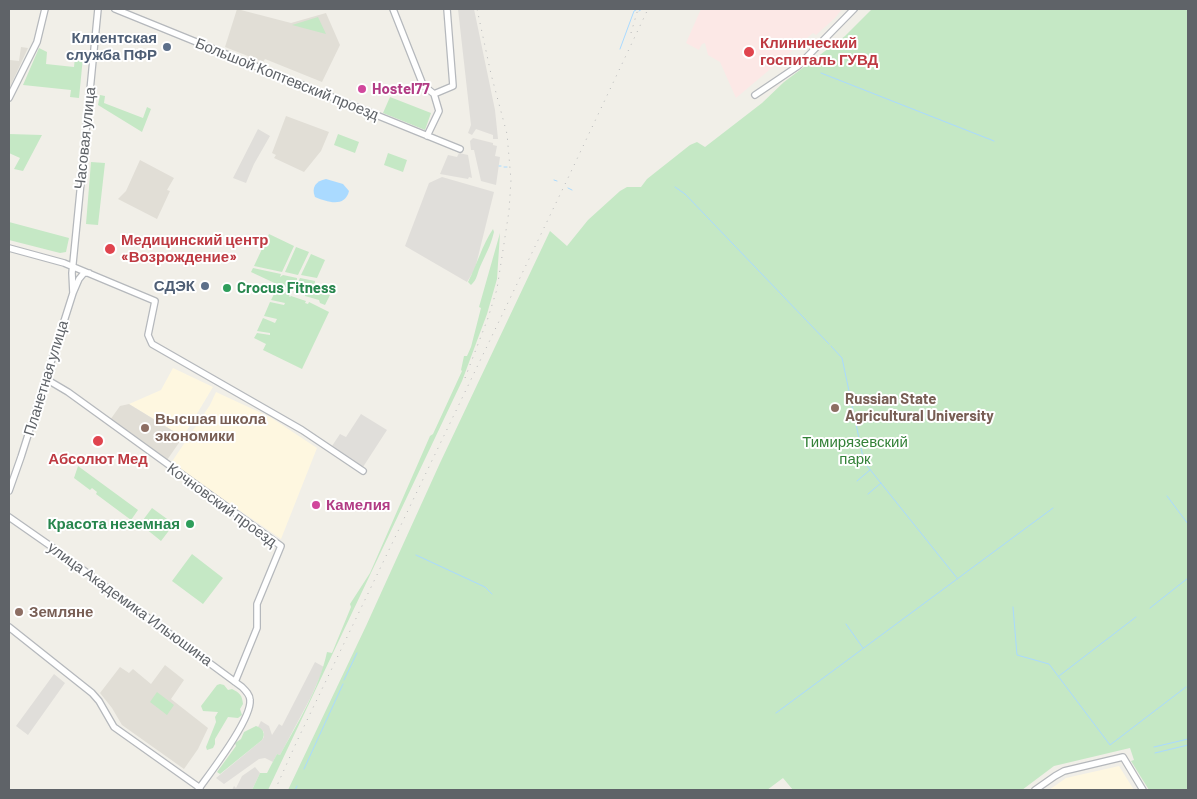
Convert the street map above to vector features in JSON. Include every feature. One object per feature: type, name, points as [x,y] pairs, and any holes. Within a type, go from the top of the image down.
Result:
[{"type":"street","points":[[9,98],[37,42],[46,9]]},
{"type":"street","name":"Часовая улица","points":[[72,267],[98,9]]},
{"type":"street","name":"Большой Коптевский проезд","points":[[115,9],[460,149]]},
{"type":"street","points":[[393,9],[423,85],[434,94],[439,110],[428,136]]},
{"type":"street","points":[[434,94],[453,86],[447,9]]},
{"type":"street","points":[[755,95],[798,66],[854,9]]},
{"type":"street","points":[[9,248],[89,272],[155,301],[148,335],[152,344],[302,430],[363,471]]},
{"type":"street","name":"Планетная улица","points":[[72,267],[73,293]]},
{"type":"street","name":"Планетная улица","points":[[9,490],[14,480],[73,293],[79,279],[84,273],[89,272]]},
{"type":"street","name":"Кочновский проезд","points":[[46,379],[68,392],[281,546],[257,604],[257,628],[235,682]]},
{"type":"street","name":"улица Академика Ильюшина","points":[[9,517],[235,682],[248,694],[250,706],[241,727],[199,789]]},
{"type":"street","points":[[9,627],[92,693],[99,701],[114,727],[199,789]]},
{"type":"street","points":[[1035,790],[1064,771],[1123,757],[1143,790]]},
{"type":"shaded area","points":[[237,9],[291,23],[326,13],[340,45],[322,82],[265,59],[263,62],[225,47]]},
{"type":"shaded area","points":[[458,9],[474,9],[495,110],[498,139],[493,139],[493,135],[476,129],[472,135],[468,133],[471,125]]},
{"type":"shaded area","name":"Клинический госпиталь ГУВД","points":[[701,9],[842,9],[816,35],[813,33],[736,98],[720,62],[708,55],[705,43],[702,44],[699,50],[686,43]]},
{"type":"shaded area","points":[[21,47],[28,48],[9,89],[9,63],[10,60],[19,61]]},
{"type":"shaded area","points":[[286,116],[329,132],[321,151],[304,172],[274,158],[276,155],[272,153]]},
{"type":"shaded area","points":[[258,129],[270,136],[254,164],[246,183],[233,178]]},
{"type":"shaded area","points":[[473,138],[493,143],[493,145],[497,146],[495,156],[500,157],[496,185],[481,181],[474,150],[471,150],[470,141]]},
{"type":"shaded area","points":[[459,153],[468,155],[472,178],[440,174],[448,155],[457,157]]},
{"type":"shaded area","points":[[140,160],[174,178],[167,190],[170,191],[157,219],[118,199],[126,191]]},
{"type":"shaded area","points":[[442,177],[494,192],[475,269],[467,282],[405,246],[429,183]]},
{"type":"shaded area","points":[[173,368],[213,387],[183,437],[129,404],[161,390]]},
{"type":"shaded area","points":[[216,392],[270,417],[317,448],[281,539],[171,463],[210,405]]},
{"type":"shaded area","name":"Высшая школа экономики","points":[[129,404],[183,437],[167,460],[110,420],[120,406]]},
{"type":"shaded area","points":[[361,414],[387,430],[363,467],[332,446],[340,434],[346,437]]},
{"type":"shaded area","points":[[315,662],[324,667],[312,695],[280,755],[277,754],[273,762],[265,758],[259,759],[224,784],[216,778],[262,740],[264,732],[258,727],[261,721],[269,726],[272,735],[279,724],[282,726]]},
{"type":"shaded area","points":[[165,665],[184,680],[171,699],[208,728],[198,749],[184,769],[122,725],[100,693],[120,667],[129,673],[133,669],[151,684]]},
{"type":"shaded area","points":[[54,674],[65,683],[28,735],[16,726]]},
{"type":"shaded area","points":[[1119,766],[1134,790],[1049,790],[1066,778]]},
{"type":"shaded area","points":[[255,767],[260,773],[252,790],[232,790],[234,786],[236,788],[242,776]]},
{"type":"green space","name":"Тимирязевский парк","points":[[872,9],[1188,9],[1188,790],[1149,790],[1131,761],[1134,760],[1130,748],[1054,766],[1022,790],[793,790],[783,778],[767,790],[288,790],[550,231],[567,246],[588,220],[620,191],[627,187],[641,187],[647,179],[690,145],[697,142],[705,147],[762,103],[784,82],[845,36]]},
{"type":"green space","points":[[318,17],[326,34],[292,25]]},
{"type":"green space","points":[[39,48],[47,52],[46,64],[74,67],[75,57],[83,57],[79,98],[70,97],[71,90],[23,85]]},
{"type":"green space","points":[[100,95],[105,96],[104,103],[143,118],[147,107],[151,109],[142,132],[98,105]]},
{"type":"green space","points":[[390,97],[431,113],[425,130],[383,113]]},
{"type":"green space","points":[[9,134],[42,135],[23,171],[14,169],[20,158],[9,153]]},
{"type":"green space","points":[[338,134],[359,142],[355,153],[334,145]]},
{"type":"green space","points":[[388,153],[407,160],[403,172],[384,165]]},
{"type":"green space","points":[[91,162],[105,163],[98,225],[86,224]]},
{"type":"green space","points":[[9,222],[69,238],[66,252],[60,253],[9,240]]},
{"type":"green space","points":[[493,229],[494,232],[489,246],[476,279],[471,285],[468,282]]},
{"type":"green space","points":[[500,233],[497,279],[487,314],[462,381],[268,790],[252,790],[260,773],[267,773],[277,754],[280,755],[307,705],[319,679],[327,652],[332,653],[351,607],[350,604],[370,573],[430,436],[433,434],[462,371],[464,356],[467,356],[471,347],[481,308],[479,307]]},
{"type":"green space","points":[[269,234],[294,246],[282,272],[254,266]]},
{"type":"green space","points":[[296,247],[309,252],[298,275],[285,272]]},
{"type":"green space","points":[[311,254],[325,260],[317,278],[301,275]]},
{"type":"green space","points":[[253,268],[281,274],[280,277],[283,275],[297,278],[297,280],[300,278],[315,281],[315,283],[323,285],[322,293],[330,295],[325,305],[320,303],[319,300],[305,296],[305,293],[294,291],[294,288],[283,287],[251,272]]},
{"type":"green space","points":[[277,288],[290,294],[290,297],[306,301],[305,303],[308,304],[309,302],[329,312],[302,369],[263,350],[266,344],[254,338],[257,333],[270,335],[270,333],[257,331],[263,318],[275,323],[277,319],[264,316],[270,302],[284,305],[285,303],[271,300]]},
{"type":"green space","points":[[78,466],[138,510],[131,520],[96,494],[97,492],[92,488],[90,490],[74,478]]},
{"type":"green space","points":[[152,508],[174,524],[161,541],[140,524]]},
{"type":"green space","points":[[192,554],[223,578],[203,604],[172,581]]},
{"type":"green space","points":[[220,684],[240,695],[243,704],[240,709],[242,715],[238,718],[228,717],[215,739],[213,748],[207,750],[206,747],[218,712],[203,711],[201,706],[217,685]]},
{"type":"green space","points":[[157,692],[174,705],[167,715],[150,702]]},
{"type":"green space","points":[[256,726],[263,732],[262,740],[220,774],[217,772],[244,732]]},
{"type":"water","points":[[326,179],[343,184],[349,191],[344,200],[330,202],[315,197],[315,185]]},
{"type":"waterway","points":[[620,49],[636,10]]},
{"type":"waterway","points":[[821,73],[994,141]]},
{"type":"waterway","points":[[675,187],[685,194],[829,344]]},
{"type":"waterway","points":[[568,188],[572,190]]},
{"type":"waterway","points":[[831,346],[842,358],[864,462],[957,578]]},
{"type":"waterway","points":[[857,481],[870,470]]},
{"type":"waterway","points":[[868,494],[881,483]]},
{"type":"waterway","points":[[1167,496],[1188,524]]},
{"type":"waterway","points":[[776,713],[1053,508]]},
{"type":"waterway","points":[[416,555],[485,587],[492,594]]},
{"type":"waterway","points":[[1150,608],[1188,578]]},
{"type":"waterway","points":[[1013,607],[1017,655],[1049,664],[1110,745],[1186,687]]},
{"type":"waterway","points":[[1059,676],[1136,617]]},
{"type":"waterway","points":[[846,624],[863,648]]},
{"type":"waterway","points":[[344,680],[357,653]]},
{"type":"waterway","points":[[304,769],[343,684]]},
{"type":"waterway","points":[[1154,747],[1188,739]]},
{"type":"waterway","points":[[1155,753],[1188,745]]},
{"type":"waterway","points":[[295,790],[297,786]]},
{"type":"railway","points":[[465,378],[497,289],[509,211],[511,180],[507,134],[491,74],[477,9]]},
{"type":"railway","points":[[631,33],[638,9]]},
{"type":"railway","points":[[275,790],[648,9]]},
{"type":"place","name":"Клиентская служба ПФР","points":[[167,47]]},
{"type":"place","name":"Клинический госпиталь ГУВД","points":[[749,52]]},
{"type":"place","name":"Hostel77","points":[[362,89]]},
{"type":"place","name":"Медицинский центр «Возрождение»","points":[[110,249]]},
{"type":"place","name":"СДЭК","points":[[205,286]]},
{"type":"place","name":"Crocus Fitness","points":[[227,288]]},
{"type":"place","name":"Russian State Agricultural University","points":[[835,408]]},
{"type":"place","name":"Высшая школа экономики","points":[[145,428]]},
{"type":"place","name":"Абсолют Мед","points":[[98,441]]},
{"type":"place","name":"Камелия","points":[[316,505]]},
{"type":"place","name":"Красота неземная","points":[[190,524]]},
{"type":"place","name":"Земляне","points":[[19,612]]}]
